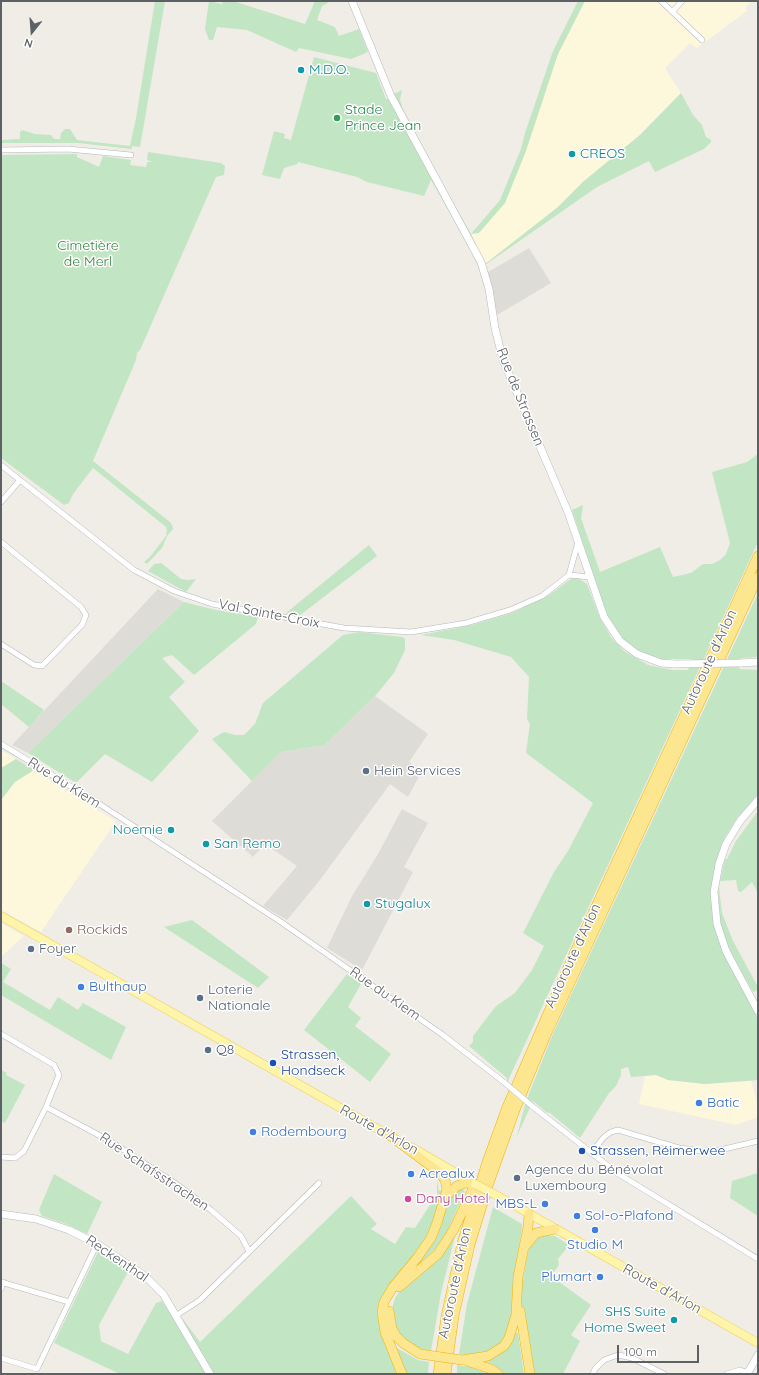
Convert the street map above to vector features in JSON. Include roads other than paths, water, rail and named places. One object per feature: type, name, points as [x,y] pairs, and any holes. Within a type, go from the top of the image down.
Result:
[{"type":"highway","name":"Autoroute d'Arlon","points":[[438,1374],[453,1280],[470,1216],[487,1162],[507,1107],[539,1029],[758,556]]},
{"type":"highway","name":"Autoroute d'Arlon","points":[[446,1374],[454,1316],[470,1245],[489,1183],[515,1110],[546,1035],[758,576]]},
{"type":"highway","points":[[388,1134],[440,1173],[445,1180],[447,1189],[446,1196],[431,1238],[384,1302],[383,1322],[402,1374]]},
{"type":"highway","points":[[420,1354],[402,1343],[394,1333],[389,1321],[390,1304],[397,1289],[429,1262],[446,1243],[487,1162]]},
{"type":"highway","points":[[446,1196],[456,1186],[469,1182]]},
{"type":"highway","points":[[462,1360],[488,1356],[504,1346],[513,1330],[516,1314],[517,1291],[529,1214]]},
{"type":"highway","points":[[524,1250],[536,1233],[555,1229]]},
{"type":"highway","points":[[517,1291],[530,1374]]},
{"type":"highway","points":[[389,1294],[385,1312],[388,1330],[400,1346],[411,1352],[480,1364],[498,1374]]},
{"type":"main road","name":"Rue de Strassen","points":[[352,1],[391,96],[409,131],[457,215],[481,262],[489,289],[499,347],[505,366],[568,512],[604,617],[620,641],[636,654],[648,660],[674,664],[758,662]]},
{"type":"main road","points":[[758,800],[740,821],[726,844],[719,864],[714,892],[717,924],[726,951],[758,1011]]},
{"type":"main road","name":"Route d'Arlon","points":[[1,916],[388,1134],[469,1182],[496,1195],[758,1343]]},
{"type":"main road","name":"Reckenthal","points":[[1,1214],[36,1219],[54,1224],[97,1244],[145,1276],[163,1294],[177,1315],[210,1374]]},
{"type":"main road","points":[[748,1373],[758,1355]]},
{"type":"street","points":[[661,1],[702,40]]},
{"type":"street","points":[[672,12],[682,1]]},
{"type":"street","points":[[1,150],[68,149],[131,155]]},
{"type":"street","name":"Val Sainte-Croix","points":[[1,465],[134,570],[174,592],[212,604],[328,625],[368,630],[408,632],[466,623],[510,610],[542,596],[569,575]]},
{"type":"street","points":[[1,502],[20,480]]},
{"type":"street","points":[[578,539],[569,575],[590,577]]},
{"type":"street","points":[[1,542],[81,607],[86,615],[82,624],[42,666],[34,665],[1,644]]},
{"type":"street","name":"Rue du Kiem","points":[[1,744],[92,799],[281,922],[443,1035],[591,1153],[650,1194],[758,1259]]},
{"type":"street","points":[[1,1034],[43,1058],[57,1069],[59,1075],[58,1081],[24,1151],[16,1158],[1,1157]]},
{"type":"street","name":"Rue Schafsstrachen","points":[[46,1107],[110,1141],[175,1183],[211,1210],[241,1236],[249,1251]]},
{"type":"street","points":[[591,1153],[604,1137],[611,1132],[618,1130],[679,1148],[702,1151],[720,1150],[758,1142]]},
{"type":"street","points":[[177,1315],[200,1300],[249,1251],[257,1246],[319,1183]]},
{"type":"street","points":[[1,1358],[36,1370],[97,1244]]},
{"type":"street","points":[[1,1290],[2,1282],[69,1302]]},
{"type":"street","points":[[593,1374],[595,1368],[604,1360],[618,1355],[632,1358],[664,1374]]},
{"type":"street","points":[[727,1374],[740,1370],[748,1373]]},
{"type":"place","name":"M.D.O.","points":[[301,70]]},
{"type":"place","name":"Stade Prince Jean","points":[[337,118]]},
{"type":"place","name":"CREOS","points":[[572,154]]},
{"type":"place","name":"Hein Services","points":[[366,771]]},
{"type":"place","name":"Noemie","points":[[171,830]]},
{"type":"place","name":"San Remo","points":[[206,844]]},
{"type":"place","name":"Stugalux","points":[[367,904]]},
{"type":"place","name":"Rockids","points":[[69,930]]},
{"type":"place","name":"Foyer","points":[[31,949]]},
{"type":"place","name":"Bulthaup","points":[[81,987]]},
{"type":"place","name":"Loterie Nationale","points":[[200,998]]},
{"type":"place","name":"Q8","points":[[208,1050]]},
{"type":"place","name":"Strassen, Hondseck","points":[[273,1063]]},
{"type":"place","name":"Batic","points":[[699,1103]]},
{"type":"place","name":"Rodembourg","points":[[253,1132]]},
{"type":"place","name":"Strassen, Réimerwee","points":[[582,1151]]},
{"type":"place","name":"Acrealux","points":[[411,1174]]},
{"type":"place","name":"Agence du Bénévolat Luxembourg","points":[[517,1178]]},
{"type":"place","name":"Dany Hotel","points":[[408,1199]]},
{"type":"place","name":"MBS-L","points":[[545,1204]]},
{"type":"place","name":"Sol-o-Plafond","points":[[577,1216]]},
{"type":"place","name":"Studio M","points":[[595,1230]]},
{"type":"place","name":"Plumart","points":[[600,1277]]},
{"type":"place","name":"SHS Suite Home Sweet","points":[[674,1320]]},
{"type":"park label","name":"Cimetière de Merl","points":[[88,254]]}]
